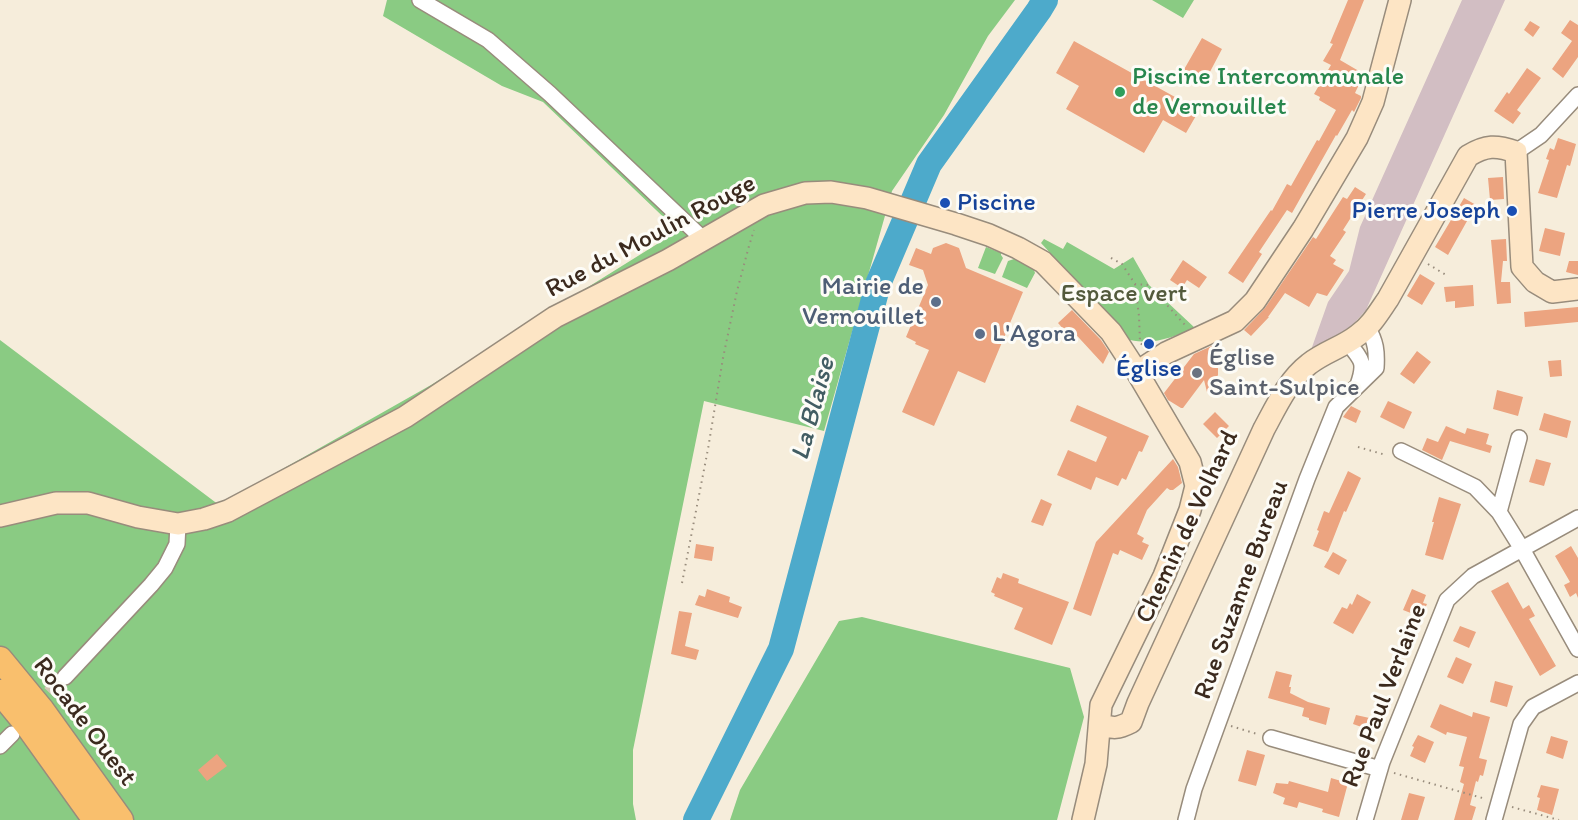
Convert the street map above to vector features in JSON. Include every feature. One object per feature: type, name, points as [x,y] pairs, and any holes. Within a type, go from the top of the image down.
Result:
[{"type":"main road","name":"Rocade Ouest","points":[[0,659],[42,710],[121,820]]},
{"type":"main road","name":"Rocade Ouest","points":[[0,692],[27,725],[95,820]]},
{"type":"street","points":[[420,0],[488,40],[550,94],[703,239]]},
{"type":"street","points":[[1145,367],[1166,353],[1235,321],[1256,301],[1303,229],[1357,138],[1373,102],[1400,0]]},
{"type":"street","points":[[1578,95],[1541,135],[1516,152],[1522,267],[1535,282],[1552,292],[1578,289]]},
{"type":"street","name":"Chemin de Volhard","points":[[1100,723],[1108,727],[1120,727],[1131,722],[1167,638],[1264,429],[1292,382],[1309,364],[1347,342],[1367,327],[1388,299],[1468,156],[1480,149],[1490,147],[1503,147],[1516,152]]},
{"type":"street","name":"Rue du Moulin Rouge","points":[[0,516],[56,503],[88,503],[138,517],[178,524],[228,511],[405,417],[555,317],[668,260],[764,205],[805,193],[831,192],[867,198],[989,235],[1018,248],[1043,262],[1145,367]]},
{"type":"street","name":"Rue Suzanne Bureau","points":[[1186,820],[1194,789],[1307,479],[1336,407],[1376,368],[1377,349],[1367,327]]},
{"type":"street","points":[[1347,342],[1361,360],[1363,371],[1358,385]]},
{"type":"street","name":"Chemin de Volhard","points":[[1083,820],[1096,764],[1101,705],[1164,576],[1197,486],[1190,462],[1145,367]]},
{"type":"street","points":[[1499,512],[1519,438]]},
{"type":"street","points":[[1401,451],[1475,487],[1499,512],[1578,649]]},
{"type":"street","name":"Rue Paul Verlaine","points":[[1365,820],[1380,769],[1447,600],[1473,576],[1578,519]]},
{"type":"street","points":[[64,677],[165,568],[177,544],[178,524]]},
{"type":"street","points":[[1494,820],[1521,724],[1533,706],[1578,683]]},
{"type":"street","points":[[0,746],[12,734]]},
{"type":"street","points":[[1271,738],[1380,769]]},
{"type":"path","points":[[682,583],[737,291],[749,246],[764,205]]},
{"type":"path","points":[[1413,255],[1446,275]]},
{"type":"path","points":[[1111,258],[1122,264],[1135,284],[1140,342],[1145,367]]},
{"type":"path","points":[[1135,284],[1149,285],[1197,338]]},
{"type":"path","points":[[1358,447],[1388,456],[1395,449],[1401,451]]},
{"type":"path","points":[[1219,723],[1271,738]]},
{"type":"path","points":[[1380,769],[1559,820]]},
{"type":"shaded area","points":[[1462,0],[1505,0],[1366,310],[1347,331],[1311,350],[1328,302],[1349,271],[1360,227]]},
{"type":"green space","points":[[387,0],[1015,0],[988,36],[944,115],[892,191],[824,431],[704,401],[633,750],[633,804],[636,820],[0,820],[0,340],[219,505],[431,385],[678,231],[543,102],[502,86],[383,16]]},
{"type":"green space","points":[[1152,0],[1194,0],[1183,18]]},
{"type":"green space","name":"Espace vert","points":[[1044,239],[1063,249],[1067,242],[1114,269],[1133,257],[1149,285],[1195,328],[1156,341],[1130,340],[1041,243]]},
{"type":"green space","name":"Espace vert","points":[[986,247],[1001,253],[1003,258],[995,274],[978,268]]},
{"type":"green space","name":"Espace vert","points":[[1014,259],[1033,267],[1035,273],[1027,288],[1002,277],[1008,261]]},
{"type":"green space","points":[[862,617],[1070,668],[1084,717],[1057,820],[730,820],[740,790],[839,621]]},
{"type":"building","points":[[1348,0],[1364,0],[1340,60],[1364,74],[1355,93],[1361,98],[1354,112],[1352,110],[1336,135],[1292,213],[1287,210],[1259,252],[1262,254],[1243,283],[1228,273],[1272,211],[1287,184],[1291,186],[1336,110],[1319,100],[1320,97],[1314,94],[1331,65],[1323,61],[1333,44],[1330,43]]},
{"type":"building","points":[[1570,20],[1578,25],[1578,57],[1563,78],[1552,69],[1572,41],[1561,33]]},
{"type":"building","points":[[1530,21],[1540,27],[1533,37],[1524,30]]},
{"type":"building","points":[[1202,38],[1222,49],[1203,85],[1182,73]]},
{"type":"building","name":"Piscine Intercommunale de Vernouillet","points":[[1074,41],[1175,97],[1173,100],[1197,114],[1186,133],[1163,120],[1144,153],[1066,109],[1079,86],[1056,73]]},
{"type":"building","points":[[1527,68],[1541,78],[1517,110],[1521,113],[1513,124],[1494,111]]},
{"type":"building","points":[[1558,138],[1576,144],[1557,198],[1538,193],[1549,160],[1546,159],[1550,148],[1554,150]]},
{"type":"building","points":[[1503,177],[1504,199],[1490,200],[1488,178]]},
{"type":"building","points":[[1355,187],[1366,194],[1343,230],[1346,232],[1330,256],[1336,260],[1333,264],[1344,270],[1327,296],[1317,293],[1309,307],[1285,293],[1269,317],[1251,336],[1244,330],[1265,308],[1313,237],[1316,239],[1343,197],[1347,199]]},
{"type":"building","points":[[1464,198],[1476,205],[1448,255],[1435,247]]},
{"type":"building","points":[[1545,228],[1565,233],[1560,256],[1539,251]]},
{"type":"building","points":[[1506,239],[1507,261],[1503,261],[1501,282],[1510,282],[1511,303],[1497,304],[1491,240]]},
{"type":"building","points":[[946,243],[959,248],[966,268],[1023,292],[985,383],[958,371],[934,426],[902,412],[929,350],[906,337],[928,285],[923,270],[909,265],[916,248],[931,254],[933,248]]},
{"type":"building","points":[[1183,260],[1207,277],[1199,288],[1187,280],[1182,288],[1170,280]]},
{"type":"building","points":[[1569,261],[1578,261],[1578,275],[1566,272]]},
{"type":"building","points":[[1420,274],[1435,283],[1422,305],[1407,296]]},
{"type":"building","points":[[1473,285],[1474,306],[1455,308],[1455,301],[1446,302],[1444,287]]},
{"type":"building","points":[[1578,307],[1578,322],[1525,327],[1524,312]]},
{"type":"building","points":[[1072,310],[1101,340],[1109,352],[1103,364],[1069,327],[1065,331],[1058,323]]},
{"type":"building","name":"Église Saint-Sulpice","points":[[1216,344],[1225,351],[1212,359],[1220,365],[1218,375],[1207,392],[1204,380],[1183,408],[1168,400],[1164,393],[1194,354]]},
{"type":"building","points":[[1417,351],[1431,362],[1414,384],[1400,374]]},
{"type":"building","points":[[1561,360],[1562,376],[1550,377],[1548,361]]},
{"type":"building","points":[[1497,390],[1523,397],[1518,416],[1493,409]]},
{"type":"building","points":[[1388,401],[1412,412],[1404,429],[1380,417]]},
{"type":"building","points":[[1077,405],[1149,436],[1142,452],[1139,451],[1126,480],[1122,478],[1118,486],[1096,477],[1091,490],[1057,475],[1068,450],[1096,462],[1107,437],[1070,421]]},
{"type":"building","points":[[1351,406],[1361,411],[1356,423],[1343,417]]},
{"type":"building","points":[[1215,412],[1229,426],[1217,438],[1203,424]]},
{"type":"building","points":[[1544,413],[1571,421],[1567,438],[1539,430]]},
{"type":"building","points":[[1446,426],[1465,434],[1467,428],[1489,434],[1486,444],[1492,446],[1490,453],[1450,441],[1442,460],[1422,450],[1427,438],[1438,442]]},
{"type":"building","points":[[1173,459],[1178,467],[1182,483],[1173,490],[1167,488],[1147,510],[1137,534],[1144,538],[1142,542],[1149,545],[1142,560],[1120,550],[1118,555],[1113,553],[1091,616],[1073,609],[1096,542]]},
{"type":"building","points":[[1536,459],[1551,463],[1544,486],[1529,482]]},
{"type":"building","points":[[1348,471],[1361,478],[1346,512],[1344,511],[1328,552],[1313,546],[1324,511],[1329,513]]},
{"type":"building","points":[[1439,497],[1461,504],[1443,560],[1425,555]]},
{"type":"building","points":[[1041,499],[1052,504],[1043,526],[1031,522]]},
{"type":"building","points":[[696,544],[714,547],[712,561],[694,558]]},
{"type":"building","points":[[1571,546],[1578,558],[1578,598],[1576,593],[1570,597],[1564,585],[1570,582],[1555,556]]},
{"type":"building","points":[[1333,552],[1347,560],[1339,575],[1324,567]]},
{"type":"building","points":[[1003,573],[1019,579],[1018,583],[1069,602],[1052,645],[1014,629],[1023,608],[994,596],[995,594],[991,592],[997,577],[1001,579]]},
{"type":"building","points":[[1508,582],[1523,609],[1529,605],[1535,616],[1529,619],[1556,666],[1540,676],[1491,591]]},
{"type":"building","points":[[707,589],[730,597],[729,602],[742,607],[738,618],[695,605],[699,595],[705,597]]},
{"type":"building","points":[[1412,589],[1426,595],[1423,603],[1427,604],[1421,617],[1403,610]]},
{"type":"building","points":[[1357,594],[1371,602],[1353,634],[1333,623],[1342,607],[1347,609],[1350,603],[1352,605]]},
{"type":"building","points":[[679,611],[692,613],[685,646],[699,650],[696,660],[671,654]]},
{"type":"building","points":[[1460,626],[1476,632],[1469,648],[1453,641]]},
{"type":"building","points":[[1456,657],[1472,664],[1463,684],[1447,677]]},
{"type":"building","points":[[1276,671],[1292,675],[1290,693],[1308,702],[1330,708],[1326,725],[1302,716],[1304,708],[1268,698]]},
{"type":"building","points":[[1495,681],[1513,686],[1507,707],[1490,702]]},
{"type":"building","points":[[1440,704],[1472,717],[1473,712],[1490,717],[1479,758],[1487,760],[1483,776],[1480,775],[1478,782],[1476,781],[1470,805],[1476,807],[1472,820],[1454,820],[1464,784],[1460,782],[1464,767],[1459,766],[1467,737],[1447,732],[1446,735],[1430,727]]},
{"type":"building","points":[[1356,715],[1374,719],[1370,730],[1353,724]]},
{"type":"building","points":[[1418,735],[1434,742],[1425,763],[1410,756]]},
{"type":"building","points":[[1551,736],[1568,741],[1563,759],[1546,753]]},
{"type":"building","points":[[1247,750],[1265,755],[1256,786],[1238,781]]},
{"type":"building","points":[[217,754],[227,766],[207,781],[198,770]]},
{"type":"building","points":[[1331,778],[1348,783],[1339,817],[1322,812],[1323,809],[1299,802],[1297,808],[1283,804],[1285,798],[1273,793],[1276,783],[1288,784],[1289,781],[1328,792]]},
{"type":"building","points":[[1541,785],[1559,789],[1552,815],[1537,810],[1540,798],[1537,797]]},
{"type":"building","points":[[1409,793],[1425,797],[1418,820],[1401,820]]},
{"type":"waterway","name":"La Blaise","points":[[696,820],[781,649],[878,284],[929,164],[1045,0]]},
{"type":"tunnel","points":[[34,710],[65,677]]},
{"type":"place","name":"Piscine Intercommunale de Vernouillet","points":[[1120,92]]},
{"type":"place","name":"Piscine","points":[[945,203]]},
{"type":"place","name":"Pierre Joseph","points":[[1512,211]]},
{"type":"place","name":"Mairie de Vernouillet","points":[[936,302]]},
{"type":"place","name":"L'Agora","points":[[980,334]]},
{"type":"place","name":"Église","points":[[1149,344]]},
{"type":"place","name":"Église Saint-Sulpice","points":[[1197,373]]}]
